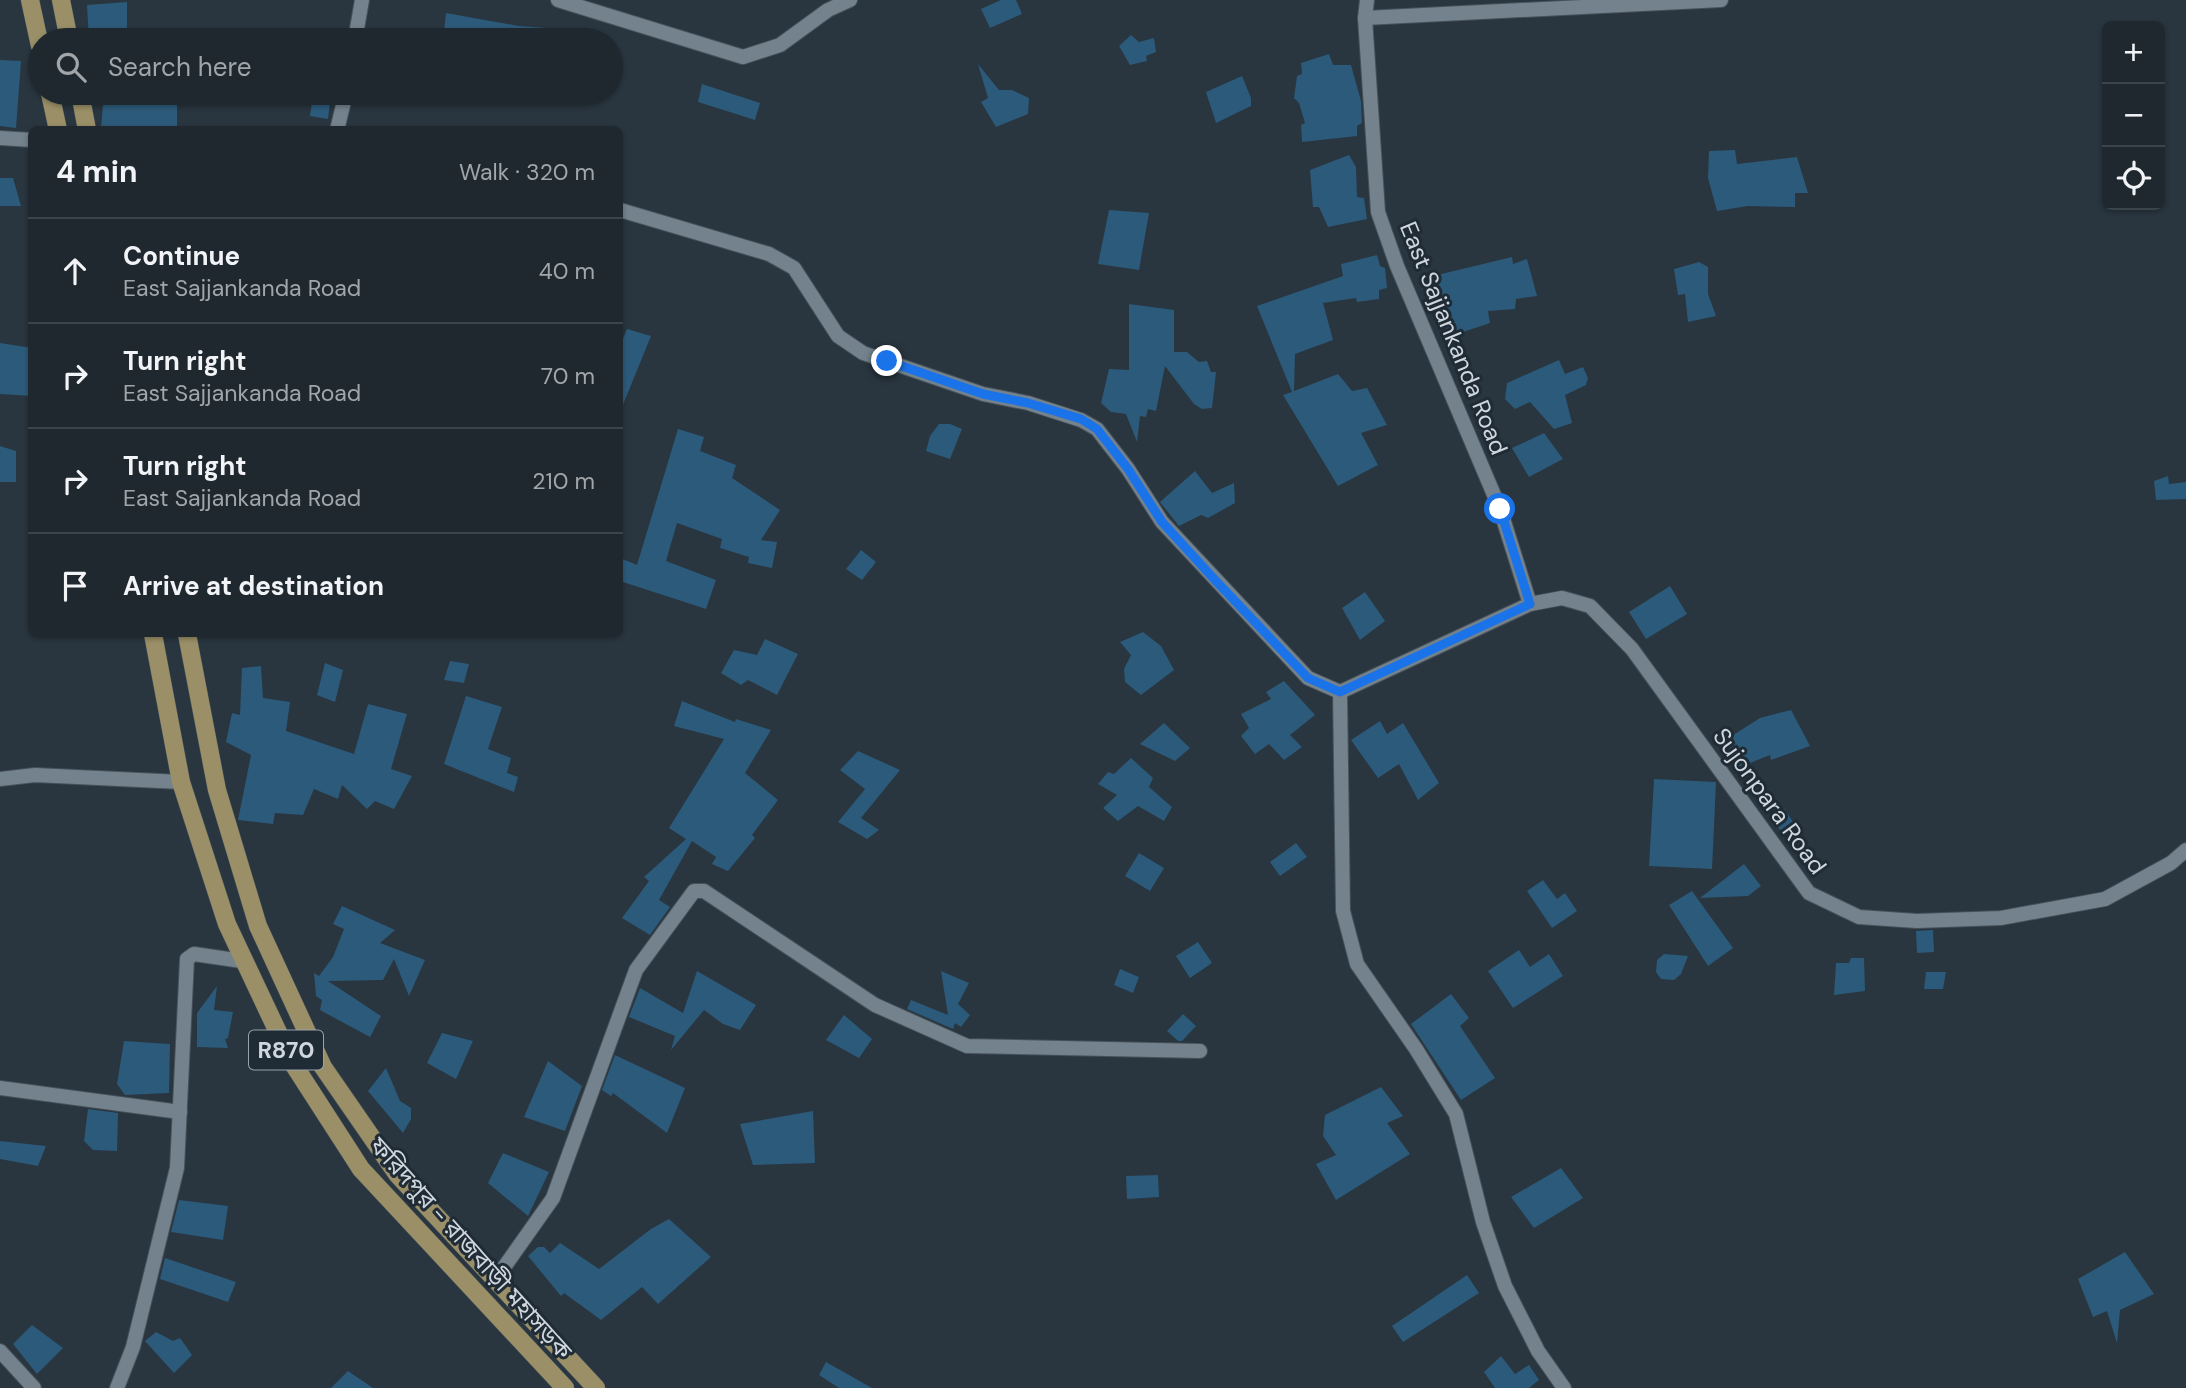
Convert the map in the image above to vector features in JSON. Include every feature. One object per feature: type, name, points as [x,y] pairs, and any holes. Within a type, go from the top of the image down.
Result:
[{"type":"main road","points":[[30,0],[36,28]]},
{"type":"main road","points":[[61,0],[67,28]]},
{"type":"main road","points":[[53,105],[57,126]]},
{"type":"main road","points":[[82,105],[86,126]]},
{"type":"main road","name":"ফরিদপুর - রাজবাড়ী মহাসড়ক","points":[[154,637],[181,782],[242,961],[292,1062],[360,1169],[565,1388]]},
{"type":"main road","name":"ফরিদপুর - রাজবাড়ী মহাসড়ক","points":[[188,637],[217,790],[258,926],[323,1067],[397,1174],[596,1388]]},
{"type":"street","points":[[357,28],[362,0]]},
{"type":"street","points":[[558,0],[743,57],[780,45],[828,10],[850,0]]},
{"type":"street","name":"East Sajjankanda Road","points":[[1367,0],[1365,18],[1378,212],[1397,266],[1500,509],[1530,604]]},
{"type":"street","points":[[1365,18],[1721,0]]},
{"type":"street","points":[[338,126],[343,105]]},
{"type":"street","points":[[0,138],[28,140]]},
{"type":"street","points":[[623,211],[769,254],[794,268],[838,336],[863,353],[983,394],[1028,403],[1081,419],[1097,429],[1128,469],[1162,522],[1215,580],[1308,678],[1340,692],[1530,604]]},
{"type":"street","name":"Sujonpara Road","points":[[1530,604],[1562,598],[1590,606],[1632,649],[1808,893],[1859,917],[1917,921],[2001,918],[2105,899],[2171,863],[2186,850]]},
{"type":"street","points":[[1340,692],[1343,911],[1347,936],[1357,964],[1416,1049],[1456,1114],[1483,1222],[1505,1286],[1538,1351],[1564,1388]]},
{"type":"street","points":[[0,779],[35,775],[181,782]]},
{"type":"street","points":[[495,1280],[553,1198],[636,970],[694,891],[704,891],[875,1005],[967,1046],[1200,1051]]},
{"type":"street","points":[[117,1388],[133,1347],[177,1168],[187,959],[194,954],[242,961]]},
{"type":"street","points":[[0,1088],[180,1112]]},
{"type":"street","points":[[0,1351],[34,1388]]},
{"type":"building","points":[[1001,0],[1016,0],[1022,14],[990,28],[981,9]]},
{"type":"building","points":[[127,2],[127,28],[88,28],[87,5]]},
{"type":"building","points":[[446,13],[519,26],[548,28],[444,28]]},
{"type":"building","points":[[1131,35],[1139,42],[1154,38],[1156,52],[1146,56],[1147,61],[1130,65],[1119,46]]},
{"type":"building","points":[[1329,54],[1333,65],[1351,65],[1361,101],[1362,123],[1357,126],[1357,136],[1302,142],[1301,125],[1305,123],[1299,103],[1294,98],[1297,76],[1302,74],[1301,63]]},
{"type":"building","points":[[0,60],[21,61],[16,128],[0,126]]},
{"type":"building","points":[[978,64],[999,90],[1012,90],[1029,98],[1028,114],[996,127],[981,102],[988,98]]},
{"type":"building","points":[[1242,76],[1251,98],[1251,106],[1216,123],[1206,92]]},
{"type":"building","points":[[702,84],[760,103],[755,120],[698,102]]},
{"type":"building","points":[[103,105],[177,105],[177,126],[101,126]]},
{"type":"building","points":[[311,105],[330,105],[328,119],[310,116]]},
{"type":"building","points":[[1735,150],[1737,164],[1797,157],[1808,193],[1795,193],[1795,207],[1748,206],[1717,211],[1708,178],[1709,151]]},
{"type":"building","points":[[1349,155],[1356,167],[1357,197],[1364,198],[1367,219],[1328,227],[1319,207],[1313,207],[1310,170]]},
{"type":"building","points":[[0,178],[13,178],[21,206],[0,206]]},
{"type":"building","points":[[1109,210],[1149,213],[1139,270],[1098,264]]},
{"type":"building","points":[[1377,255],[1380,266],[1385,268],[1387,288],[1379,290],[1379,299],[1357,302],[1356,298],[1323,303],[1333,340],[1295,354],[1294,391],[1338,374],[1352,391],[1367,388],[1387,425],[1361,433],[1378,465],[1338,486],[1283,395],[1292,392],[1257,306],[1343,276],[1341,264]]},
{"type":"building","points":[[1512,257],[1513,264],[1527,259],[1537,296],[1516,299],[1515,309],[1488,311],[1490,323],[1448,337],[1433,276]]},
{"type":"building","points":[[1699,262],[1708,267],[1708,294],[1716,316],[1688,322],[1685,294],[1678,295],[1674,269]]},
{"type":"building","points":[[1129,304],[1174,310],[1174,352],[1187,352],[1199,362],[1207,361],[1211,372],[1216,372],[1212,408],[1202,409],[1194,404],[1165,366],[1156,411],[1148,409],[1146,417],[1140,416],[1137,442],[1126,414],[1111,412],[1101,403],[1109,369],[1129,370]]},
{"type":"building","points":[[627,329],[651,336],[623,405],[623,339]]},
{"type":"building","points":[[0,343],[28,347],[28,396],[0,394]]},
{"type":"building","points":[[1559,360],[1565,374],[1583,367],[1588,378],[1586,385],[1565,395],[1572,423],[1554,429],[1530,402],[1515,409],[1505,399],[1507,383]]},
{"type":"building","points":[[939,424],[950,424],[962,429],[950,459],[926,451],[930,436]]},
{"type":"building","points":[[678,429],[704,437],[700,451],[736,465],[732,478],[780,510],[761,540],[777,542],[772,568],[748,563],[749,557],[720,548],[722,539],[677,523],[666,561],[716,580],[706,609],[623,582],[623,559],[637,565]]},
{"type":"building","points":[[1544,433],[1563,459],[1529,477],[1512,448]]},
{"type":"building","points":[[0,446],[16,451],[16,482],[0,482]]},
{"type":"building","points":[[1195,471],[1212,493],[1234,483],[1235,503],[1208,518],[1201,515],[1179,526],[1160,502]]},
{"type":"building","points":[[2168,476],[2169,484],[2186,482],[2186,499],[2156,500],[2154,481]]},
{"type":"building","points":[[861,550],[876,562],[862,580],[846,569]]},
{"type":"building","points":[[1670,586],[1687,614],[1646,639],[1629,612]]},
{"type":"building","points":[[1365,592],[1385,621],[1360,640],[1342,608]]},
{"type":"building","points":[[1143,632],[1161,646],[1174,670],[1141,695],[1125,682],[1124,669],[1131,655],[1120,642]]},
{"type":"building","points":[[765,639],[798,654],[777,695],[748,680],[741,685],[721,673],[734,650],[757,655]]},
{"type":"building","points":[[450,661],[469,664],[464,683],[444,680]]},
{"type":"building","points":[[325,663],[343,670],[335,702],[317,695]]},
{"type":"building","points":[[261,666],[263,698],[290,702],[286,731],[354,754],[368,704],[407,714],[391,769],[412,776],[394,809],[375,801],[367,809],[342,785],[338,799],[314,789],[303,815],[275,813],[273,824],[238,820],[251,755],[226,742],[232,713],[240,715],[242,668]]},
{"type":"building","points":[[1284,681],[1315,715],[1290,735],[1302,747],[1284,760],[1269,744],[1255,754],[1241,736],[1249,728],[1241,714],[1271,699],[1266,692]]},
{"type":"building","points":[[466,696],[502,707],[488,749],[511,758],[507,773],[518,777],[514,792],[444,764]]},
{"type":"building","points":[[682,701],[735,722],[736,719],[771,730],[745,773],[778,800],[752,835],[755,838],[728,871],[712,864],[716,857],[692,841],[659,900],[670,907],[650,935],[622,918],[649,881],[644,877],[686,839],[669,828],[724,739],[674,726]]},
{"type":"building","points":[[1791,710],[1810,746],[1771,760],[1770,755],[1735,769],[1727,739],[1760,718]]},
{"type":"building","points":[[1380,721],[1387,734],[1403,723],[1439,783],[1418,800],[1399,764],[1378,778],[1351,740]]},
{"type":"building","points":[[1164,723],[1190,748],[1175,761],[1140,744]]},
{"type":"building","points":[[858,751],[900,770],[861,818],[879,830],[867,839],[838,822],[865,789],[840,770]]},
{"type":"building","points":[[1131,758],[1153,778],[1149,787],[1172,807],[1164,821],[1138,806],[1118,821],[1103,808],[1117,795],[1098,784],[1108,772],[1114,774]]},
{"type":"building","points":[[1654,779],[1716,782],[1712,869],[1649,866]]},
{"type":"building","points":[[1785,809],[1796,827],[1780,830],[1771,816]]},
{"type":"building","points":[[1296,843],[1307,857],[1280,876],[1270,862]]},
{"type":"building","points":[[1139,853],[1164,868],[1150,891],[1125,876]]},
{"type":"building","points":[[1744,864],[1761,886],[1748,896],[1700,898]]},
{"type":"building","points":[[1543,880],[1557,899],[1565,893],[1577,911],[1552,928],[1527,891]]},
{"type":"building","points":[[1692,891],[1733,948],[1708,966],[1669,905]]},
{"type":"building","points":[[342,906],[395,930],[380,943],[425,960],[409,996],[394,959],[383,980],[328,981],[381,1016],[370,1037],[320,1010],[322,1000],[316,996],[314,973],[319,976],[333,957],[344,929],[333,924]]},
{"type":"building","points":[[1933,930],[1934,952],[1917,953],[1916,931]]},
{"type":"building","points":[[1198,942],[1212,963],[1190,978],[1176,956]]},
{"type":"building","points":[[1519,950],[1530,967],[1549,954],[1563,976],[1513,1008],[1488,971]]},
{"type":"building","points":[[1664,954],[1688,956],[1681,974],[1674,980],[1661,979],[1656,972],[1657,960]]},
{"type":"building","points":[[1851,958],[1864,958],[1865,991],[1834,995],[1836,963],[1849,963]]},
{"type":"building","points":[[1120,969],[1139,977],[1133,993],[1114,985]]},
{"type":"building","points":[[697,971],[756,1005],[740,1030],[723,1024],[704,1010],[671,1050],[675,1036],[629,1017],[640,988],[683,1013]]},
{"type":"building","points":[[941,971],[969,983],[958,1004],[970,1015],[961,1027],[955,1023],[953,1029],[907,1009],[911,1000],[948,1015]]},
{"type":"building","points":[[1926,972],[1946,972],[1943,989],[1924,989]]},
{"type":"building","points":[[217,986],[214,1010],[233,1012],[228,1038],[225,1039],[228,1048],[197,1047],[197,1013]]},
{"type":"building","points":[[1451,994],[1469,1018],[1460,1026],[1495,1078],[1461,1100],[1411,1024]]},
{"type":"building","points":[[1183,1014],[1196,1026],[1182,1041],[1178,1041],[1167,1031]]},
{"type":"building","points":[[844,1015],[872,1039],[859,1058],[826,1040]]},
{"type":"building","points":[[442,1033],[473,1041],[456,1079],[427,1063]]},
{"type":"building","points":[[124,1041],[170,1044],[169,1093],[125,1095],[117,1084]]},
{"type":"building","points":[[615,1055],[685,1088],[667,1133],[613,1093],[611,1096],[602,1090]]},
{"type":"building","points":[[548,1061],[582,1086],[565,1131],[524,1117]]},
{"type":"building","points":[[386,1068],[400,1101],[411,1108],[411,1119],[403,1133],[368,1091]]},
{"type":"building","points":[[1381,1087],[1403,1116],[1387,1123],[1410,1154],[1336,1200],[1316,1164],[1336,1155],[1323,1136],[1325,1115]]},
{"type":"building","points":[[88,1109],[118,1113],[117,1151],[93,1150],[84,1141]]},
{"type":"building","points":[[813,1111],[815,1163],[753,1165],[740,1124]]},
{"type":"building","points":[[0,1141],[46,1146],[38,1166],[0,1159]]},
{"type":"building","points":[[503,1153],[549,1172],[528,1216],[488,1183]]},
{"type":"building","points":[[1561,1168],[1583,1198],[1534,1228],[1511,1197]]},
{"type":"building","points":[[1158,1175],[1159,1197],[1127,1199],[1126,1176]]},
{"type":"building","points":[[179,1200],[228,1206],[223,1240],[171,1232]]},
{"type":"building","points":[[669,1219],[711,1257],[658,1304],[642,1287],[601,1320],[564,1293],[561,1296],[528,1256],[538,1247],[544,1247],[550,1253],[560,1243],[599,1269],[651,1229]]},
{"type":"building","points":[[2125,1252],[2154,1294],[2120,1310],[2117,1343],[2107,1311],[2093,1317],[2078,1279]]},
{"type":"building","points":[[165,1258],[236,1282],[228,1302],[160,1279]]},
{"type":"building","points":[[1467,1275],[1479,1293],[1403,1342],[1392,1326]]},
{"type":"building","points":[[32,1325],[63,1348],[37,1374],[13,1344]]},
{"type":"building","points":[[156,1332],[173,1341],[180,1338],[192,1355],[174,1373],[145,1341]]},
{"type":"building","points":[[1501,1356],[1515,1374],[1529,1365],[1539,1380],[1529,1388],[1495,1388],[1484,1372]]},
{"type":"building","points":[[826,1362],[872,1388],[839,1388],[819,1375]]},
{"type":"building","points":[[348,1371],[373,1388],[331,1388]]},
{"type":"route","points":[[887,361],[983,394],[1028,403],[1081,419],[1097,429],[1128,469],[1162,522],[1215,580],[1308,678],[1325,688],[1340,692],[1432,647],[1530,604],[1500,509]]}]
